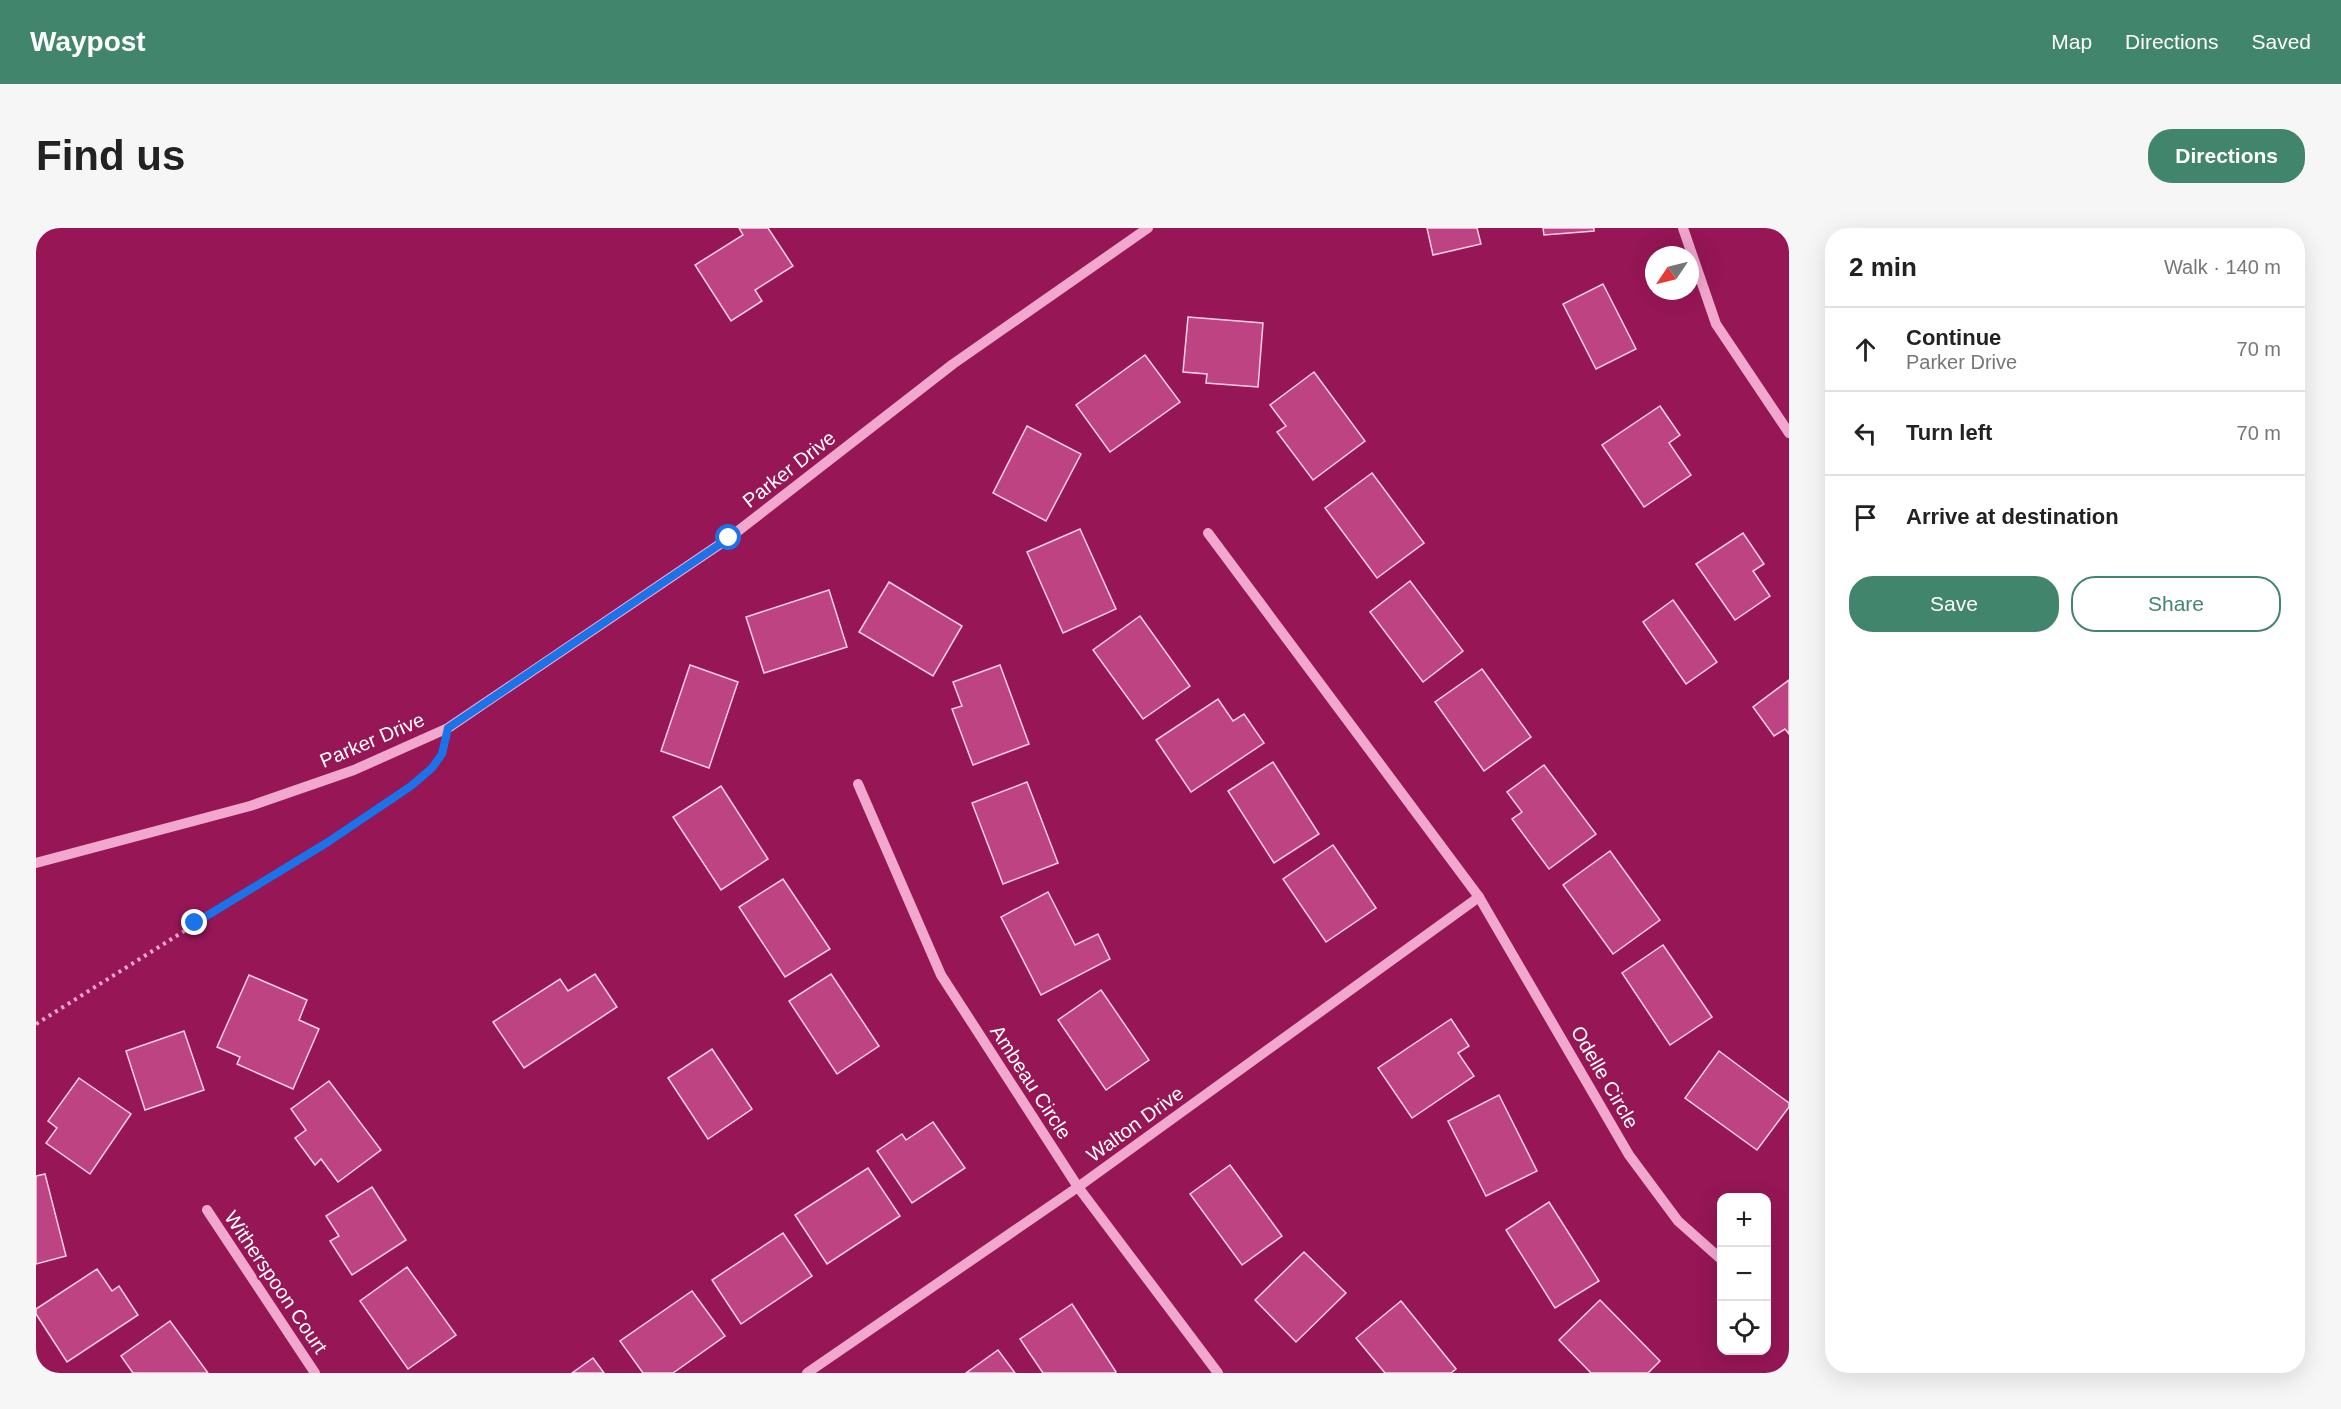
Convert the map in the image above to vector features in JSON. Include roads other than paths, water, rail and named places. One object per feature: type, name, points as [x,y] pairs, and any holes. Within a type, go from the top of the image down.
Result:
[{"type":"street","name":"Parker Drive","points":[[36,863],[250,806],[354,770],[448,728],[729,538],[953,364],[1148,228]]},
{"type":"street","points":[[1683,228],[1716,324],[1789,433]]},
{"type":"street","name":"Odelle Circle","points":[[1208,533],[1479,897],[1629,1155],[1678,1221],[1717,1256]]},
{"type":"street","name":"Ambeau Circle","points":[[858,784],[941,975],[1078,1187],[1218,1373]]},
{"type":"street","name":"Walton Drive","points":[[807,1373],[1078,1187],[1479,897]]},
{"type":"street","name":"Witherspoon Court","points":[[207,1210],[315,1373]]}]
